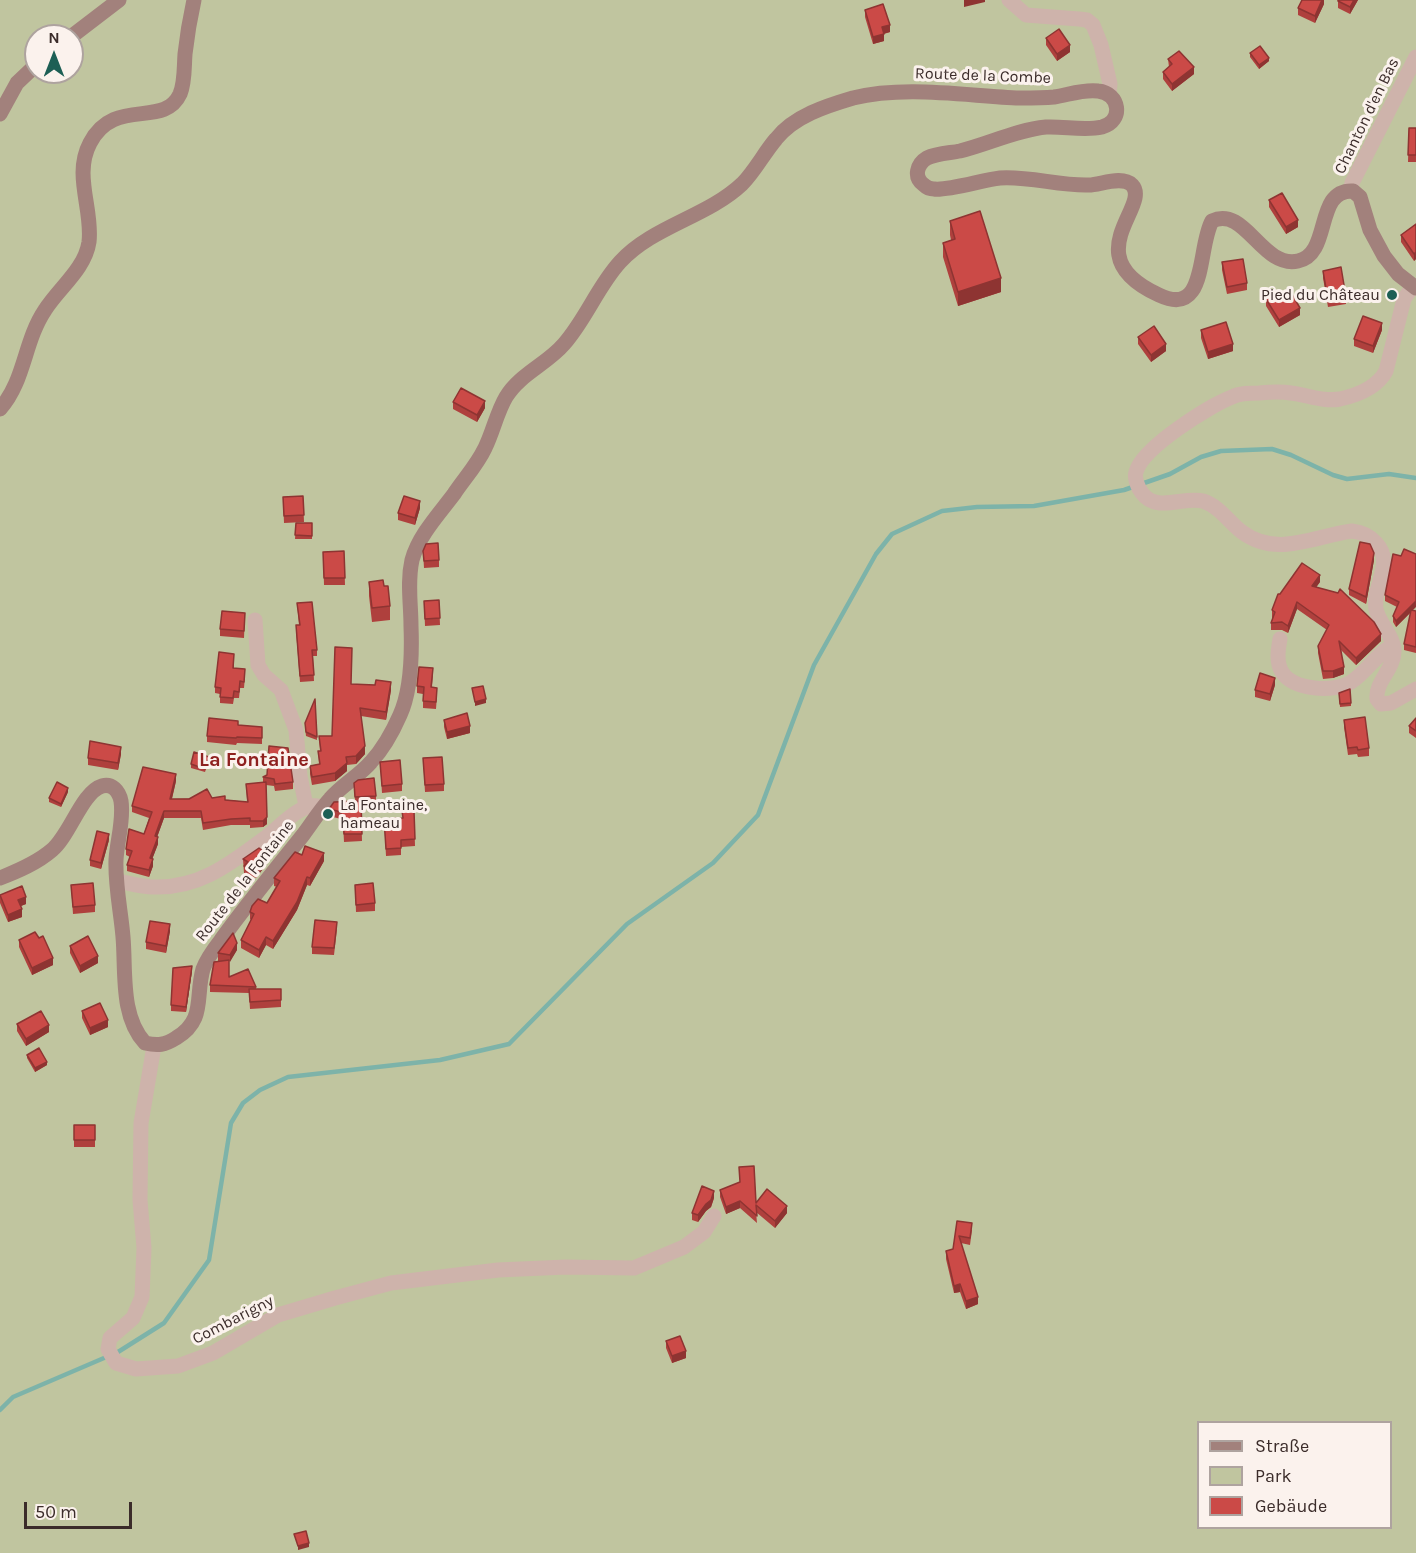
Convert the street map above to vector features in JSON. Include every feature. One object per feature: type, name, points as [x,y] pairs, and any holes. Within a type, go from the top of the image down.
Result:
[{"type":"street","points":[[84,27],[119,0]]},
{"type":"street","points":[[0,409],[14,388],[44,311],[73,275],[88,246],[89,221],[83,165],[90,143],[105,124],[135,113],[161,111],[169,107],[179,95],[187,32],[194,0]]},
{"type":"street","points":[[1008,0],[1026,15],[1079,19],[1093,25],[1098,33],[1106,64],[1110,84],[1109,94],[1116,102],[1115,120],[1106,126],[1035,129],[963,150],[932,156],[923,160],[917,172],[919,179],[926,187],[938,189],[993,179],[1014,178],[1083,185],[1119,181],[1130,183],[1135,195],[1134,203],[1119,238],[1121,266],[1128,276],[1144,287],[1176,300],[1186,298],[1194,289],[1206,232],[1212,221],[1222,218],[1234,221],[1272,255],[1285,261],[1300,261],[1308,257],[1315,249],[1331,202],[1338,195],[1350,191],[1360,197],[1370,230],[1384,256],[1398,274],[1415,287],[1403,302],[1386,371],[1383,377],[1371,387],[1345,397],[1329,400],[1274,392],[1231,397],[1175,430],[1145,458],[1136,471],[1138,485],[1147,499],[1167,503],[1203,501],[1216,509],[1241,532],[1265,544],[1289,544],[1341,532],[1358,532],[1371,538],[1382,549],[1384,567],[1376,596],[1376,606],[1381,622],[1393,645],[1393,661],[1377,691],[1378,702],[1391,703],[1416,689]]},
{"type":"street","name":"Chanton d'en Bas","points":[[1350,191],[1416,57]]},
{"type":"street","points":[[0,114],[17,82],[24,76]]},
{"type":"street","name":"Route de la Combe","points":[[515,386],[553,356],[566,342],[622,259],[740,186],[780,134],[794,122],[810,114],[857,97],[883,93],[908,92],[1031,98],[1094,91],[1109,94]]},
{"type":"street","name":"Route de la Fontaine","points":[[154,1046],[173,1040],[192,1024],[198,1008],[203,971],[208,958],[322,808],[336,792],[374,759],[401,713],[411,650],[409,582],[414,553],[423,535],[478,460],[502,404],[515,386]]},
{"type":"street","points":[[255,620],[258,665],[264,675],[281,690],[296,730],[300,776],[306,806]]},
{"type":"street","points":[[1280,639],[1279,663],[1284,674],[1302,684],[1325,689],[1341,687],[1353,681],[1393,645]]},
{"type":"street","points":[[0,878],[31,865],[53,850],[65,837],[87,798],[97,788],[108,786],[116,790],[121,806],[116,860],[125,979],[131,1014],[140,1037],[145,1043],[154,1046]]},
{"type":"street","points":[[117,881],[153,887],[176,886],[198,881],[255,845],[306,806],[314,804],[322,808]]},
{"type":"street","name":"Combarigny","points":[[154,1046],[141,1123],[140,1200],[144,1248],[142,1297],[132,1318],[110,1338],[112,1356],[136,1369],[178,1366],[213,1353],[278,1315],[392,1283],[498,1270],[634,1268],[684,1247],[704,1232],[714,1216]]},
{"type":"green space","points":[[0,0],[1416,0],[1416,1553],[0,1553]]},
{"type":"building","points":[[1302,0],[1322,0],[1315,16],[1298,8]]},
{"type":"building","points":[[1338,0],[1354,0],[1350,7]]},
{"type":"building","points":[[883,4],[890,25],[882,27],[884,34],[873,37],[865,10]]},
{"type":"building","points":[[1059,29],[1070,45],[1057,54],[1046,38]]},
{"type":"building","points":[[1260,46],[1269,58],[1259,65],[1250,53]]},
{"type":"building","points":[[1179,51],[1194,67],[1172,84],[1163,72],[1172,64],[1168,59]]},
{"type":"building","points":[[1409,128],[1416,128],[1416,155],[1408,155]]},
{"type":"building","points":[[1282,193],[1298,220],[1286,227],[1269,200]]},
{"type":"building","points":[[980,211],[1001,278],[958,292],[943,243],[955,239],[950,221]]},
{"type":"building","points":[[1416,224],[1416,252],[1414,254],[1401,235]]},
{"type":"building","points":[[1243,259],[1247,283],[1227,287],[1222,262]]},
{"type":"building","points":[[1341,267],[1346,297],[1328,300],[1323,271]]},
{"type":"building","points":[[1279,292],[1284,301],[1293,296],[1300,308],[1279,320],[1266,299]]},
{"type":"building","points":[[1363,316],[1382,323],[1373,346],[1354,339]]},
{"type":"building","points":[[1226,322],[1233,344],[1208,352],[1201,330]]},
{"type":"building","points":[[1154,326],[1166,344],[1151,355],[1138,337]]},
{"type":"building","points":[[461,388],[485,401],[477,415],[453,402]]},
{"type":"building","points":[[303,496],[304,515],[284,516],[283,497]]},
{"type":"building","points":[[404,496],[420,501],[415,518],[398,513]]},
{"type":"building","points":[[296,523],[312,523],[312,536],[295,535]]},
{"type":"building","points":[[1360,542],[1370,544],[1374,553],[1366,597],[1349,589]]},
{"type":"building","points":[[438,543],[439,560],[424,561],[423,551],[426,544]]},
{"type":"building","points":[[1404,549],[1416,554],[1416,601],[1396,621],[1393,616],[1399,602],[1385,595],[1393,554],[1401,556]]},
{"type":"building","points":[[344,551],[345,578],[324,578],[323,552]]},
{"type":"building","points":[[1302,563],[1320,575],[1312,586],[1338,593],[1340,589],[1374,622],[1381,634],[1356,658],[1339,641],[1344,667],[1333,671],[1323,671],[1318,646],[1329,625],[1297,602],[1288,626],[1282,622],[1271,623],[1275,612],[1272,610],[1278,594]]},
{"type":"building","points":[[383,580],[384,586],[388,586],[390,606],[372,608],[369,582]]},
{"type":"building","points":[[439,600],[440,618],[425,619],[424,601]]},
{"type":"building","points":[[312,602],[317,650],[312,650],[314,675],[300,676],[296,625],[300,625],[297,603]]},
{"type":"building","points":[[1411,610],[1416,611],[1416,647],[1404,644]]},
{"type":"building","points":[[222,611],[245,613],[244,631],[220,629]]},
{"type":"building","points":[[335,647],[352,648],[351,684],[375,685],[376,680],[391,682],[386,712],[360,708],[365,746],[356,756],[346,757],[347,763],[335,773],[312,777],[310,766],[320,764],[319,736],[332,736]]},
{"type":"building","points":[[219,652],[234,654],[233,668],[245,669],[244,682],[240,681],[239,692],[234,691],[233,698],[220,697],[221,688],[215,687]]},
{"type":"building","points":[[419,667],[433,668],[431,687],[437,688],[436,702],[423,701],[424,687],[417,686]]},
{"type":"building","points":[[1260,673],[1275,678],[1270,694],[1255,690]]},
{"type":"building","points":[[483,686],[486,699],[475,702],[472,688]]},
{"type":"building","points":[[1350,689],[1351,703],[1340,704],[1339,693]]},
{"type":"building","points":[[315,699],[317,737],[306,732],[305,723]]},
{"type":"building","points":[[467,713],[470,726],[447,732],[444,720]]},
{"type":"building","points":[[1365,717],[1369,748],[1358,750],[1357,747],[1348,748],[1344,720]]},
{"type":"building","points":[[209,718],[238,721],[238,725],[262,727],[262,738],[207,736]]},
{"type":"building","points":[[1416,718],[1416,731],[1409,726]]},
{"type":"building","points":[[90,741],[121,747],[118,763],[88,758]]},
{"type":"building","points":[[269,746],[288,748],[293,782],[275,784],[274,779],[263,777],[267,775]]},
{"type":"building","points":[[194,752],[209,757],[205,769],[191,764]]},
{"type":"building","points":[[442,757],[444,784],[425,785],[423,758]]},
{"type":"building","points":[[400,760],[402,784],[382,786],[380,762]]},
{"type":"building","points":[[143,767],[176,774],[170,799],[189,799],[207,789],[212,798],[225,796],[225,800],[248,802],[246,784],[266,782],[267,817],[263,821],[250,821],[250,818],[203,823],[201,811],[164,811],[155,836],[158,837],[150,858],[153,859],[149,870],[127,865],[132,851],[126,849],[129,829],[144,834],[152,812],[132,806]]},
{"type":"building","points":[[374,778],[376,796],[355,797],[354,783],[358,780]]},
{"type":"building","points":[[57,782],[68,788],[61,804],[49,798]]},
{"type":"building","points":[[361,801],[362,834],[344,834],[343,815],[341,812],[329,809],[334,802]]},
{"type":"building","points":[[402,811],[414,811],[415,839],[401,840],[401,848],[386,849],[384,819],[403,818]]},
{"type":"building","points":[[97,831],[109,834],[101,863],[90,860]]},
{"type":"building","points":[[305,846],[324,853],[310,878],[307,877],[297,902],[273,941],[266,937],[259,950],[241,940],[254,914],[250,912],[252,906],[258,899],[267,903],[280,881],[274,878],[295,852],[302,855]]},
{"type":"building","points":[[259,848],[268,855],[256,871],[244,866],[248,862],[243,859]]},
{"type":"building","points":[[93,883],[95,905],[73,907],[71,885]]},
{"type":"building","points":[[373,883],[375,903],[356,905],[355,885]]},
{"type":"building","points":[[22,886],[26,897],[18,900],[22,909],[8,915],[0,895]]},
{"type":"building","points":[[315,920],[337,922],[334,948],[312,947]]},
{"type":"building","points":[[150,921],[170,924],[166,946],[146,942]]},
{"type":"building","points":[[35,932],[39,938],[43,936],[53,958],[32,968],[19,940]]},
{"type":"building","points":[[233,933],[237,943],[230,955],[218,953]]},
{"type":"building","points":[[88,936],[98,956],[80,966],[70,946]]},
{"type":"building","points":[[229,960],[229,977],[248,969],[256,987],[210,985],[214,962]]},
{"type":"building","points":[[192,966],[186,1007],[171,1005],[173,968]]},
{"type":"building","points":[[249,989],[281,989],[281,1000],[250,1002]]},
{"type":"building","points":[[100,1003],[108,1020],[90,1028],[82,1011]]},
{"type":"building","points":[[41,1011],[49,1025],[26,1039],[17,1024]]},
{"type":"building","points":[[39,1048],[47,1062],[35,1068],[27,1055]]},
{"type":"building","points":[[74,1125],[95,1125],[95,1140],[74,1140]]},
{"type":"building","points":[[754,1166],[756,1203],[767,1189],[787,1206],[775,1221],[756,1205],[757,1216],[740,1201],[726,1207],[720,1190],[740,1182],[739,1167]]},
{"type":"building","points":[[702,1186],[714,1191],[711,1200],[698,1215],[692,1213]]},
{"type":"building","points":[[957,1221],[972,1223],[970,1238],[959,1236],[978,1297],[966,1301],[960,1284],[954,1286],[946,1251],[953,1249]]},
{"type":"building","points":[[680,1336],[686,1351],[672,1356],[666,1341]]},
{"type":"building","points":[[306,1531],[309,1543],[298,1546],[294,1534]]},
{"type":"waterway","points":[[0,1410],[13,1397],[118,1352],[164,1323],[209,1260],[231,1123],[243,1103],[260,1090],[288,1077],[440,1060],[509,1044],[627,924],[713,863],[758,815],[814,665],[876,554],[892,534],[942,511],[977,507],[1034,506],[1124,490],[1170,474],[1201,457],[1221,451],[1272,449],[1347,479],[1389,474],[1416,478]]},
{"type":"place","name":"Pied du Château","points":[[1392,295]]},
{"type":"place","name":"La Fontaine, hameau","points":[[328,814]]},
{"type":"district","name":"La Fontaine","points":[[254,760]]}]
